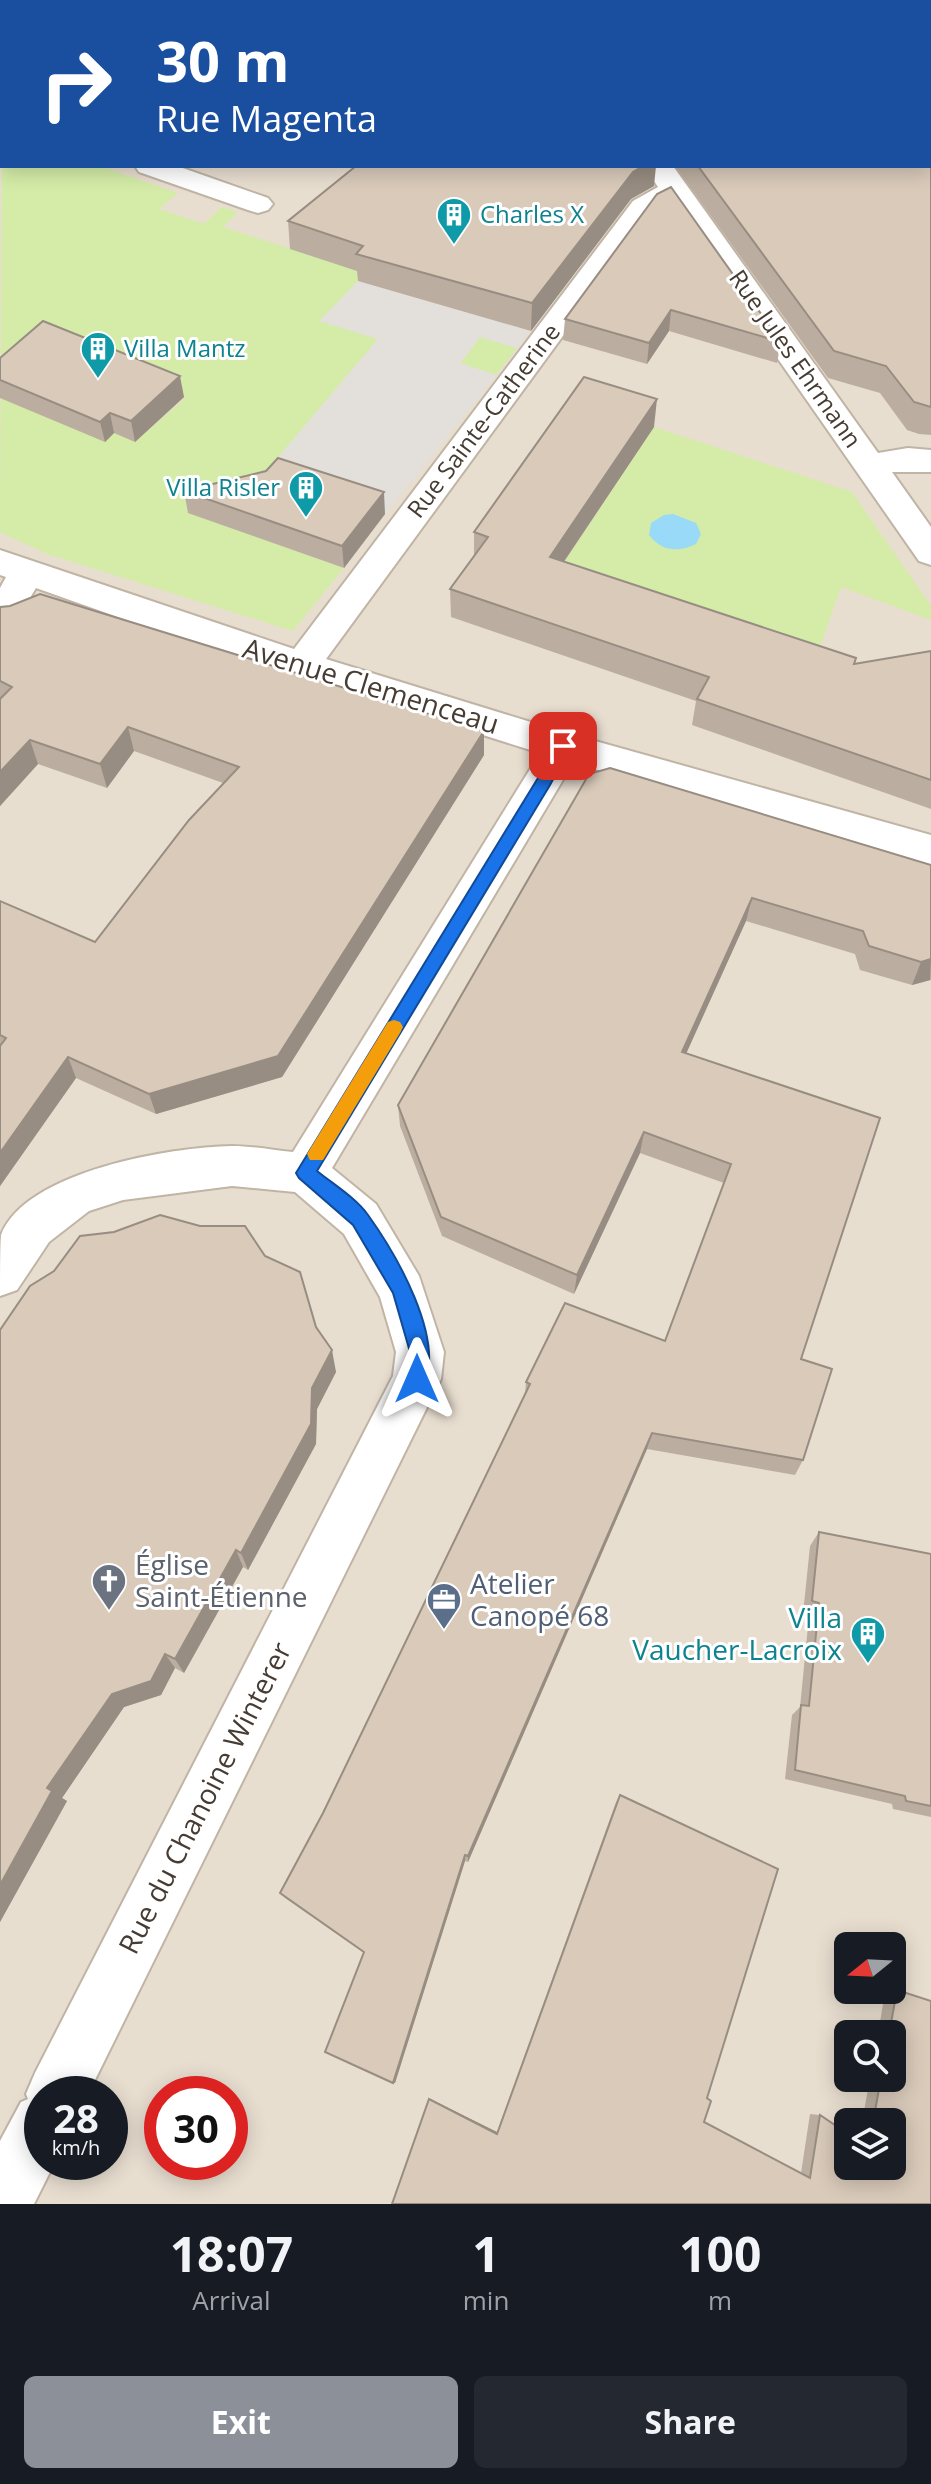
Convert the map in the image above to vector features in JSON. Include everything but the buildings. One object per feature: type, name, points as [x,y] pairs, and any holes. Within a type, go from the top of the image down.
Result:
[{"type":"street","points":[[155,168],[258,204]]},
{"type":"street","name":"Rue Jules Ehrmann","points":[[666,178],[931,553]]},
{"type":"street","name":"Rue Sainte-Catherine","points":[[303,663],[666,178]]},
{"type":"street","points":[[868,465],[908,459],[931,461]]},
{"type":"street","points":[[0,617],[14,568]]},
{"type":"street","name":"Avenue Clemenceau","points":[[14,568],[204,634],[563,746],[931,850]]},
{"type":"street","points":[[0,1275],[33,1227],[74,1196],[123,1180],[232,1166],[305,1173],[537,795],[563,746]]},
{"type":"street","name":"Rue du Chanoine Winterer","points":[[65,2076],[417,1379],[420,1352],[402,1291],[360,1219],[305,1173]]},
{"type":"street","points":[[1,2204],[24,2159]]},
{"type":"shaded area","points":[[0,168],[931,168],[931,2204],[0,2204]]},
{"type":"shaded area","points":[[358,281],[531,331],[517,348],[480,337],[460,363],[496,375],[385,514],[264,474],[378,339],[319,321]]},
{"type":"green space","points":[[2,168],[106,168],[178,193],[159,209],[204,224],[222,207],[238,212],[223,227],[316,257],[371,267],[320,321],[378,339],[264,474],[239,530],[344,568],[293,631],[47,554],[0,532]],"holes":[[[164,389],[185,398],[135,442],[114,433]]]},
{"type":"green space","points":[[480,337],[517,348],[496,375],[460,364]]},
{"type":"green space","points":[[654,427],[852,492],[931,606],[931,620],[841,587],[818,653],[549,585]]},
{"type":"water","points":[[673,514],[696,523],[701,534],[696,544],[683,549],[670,549],[649,535],[651,523],[664,515]]},
{"type":"slow traffic","points":[[317,1154],[394,1027]]},
{"type":"place","name":"Charles X","points":[[454,246]]},
{"type":"place","name":"Villa Mantz","points":[[98,380]]},
{"type":"place","name":"Villa Risler","points":[[306,519]]},
{"type":"place","name":"Église Saint-Étienne","points":[[109,1612]]},
{"type":"place","name":"Atelier Canopé 68","points":[[444,1631]]},
{"type":"place","name":"Villa Vaucher-Lacroix","points":[[868,1665]]},
{"type":"route","points":[[417,1379],[420,1352],[402,1291],[360,1219],[305,1173],[545,781],[563,746]]}]
